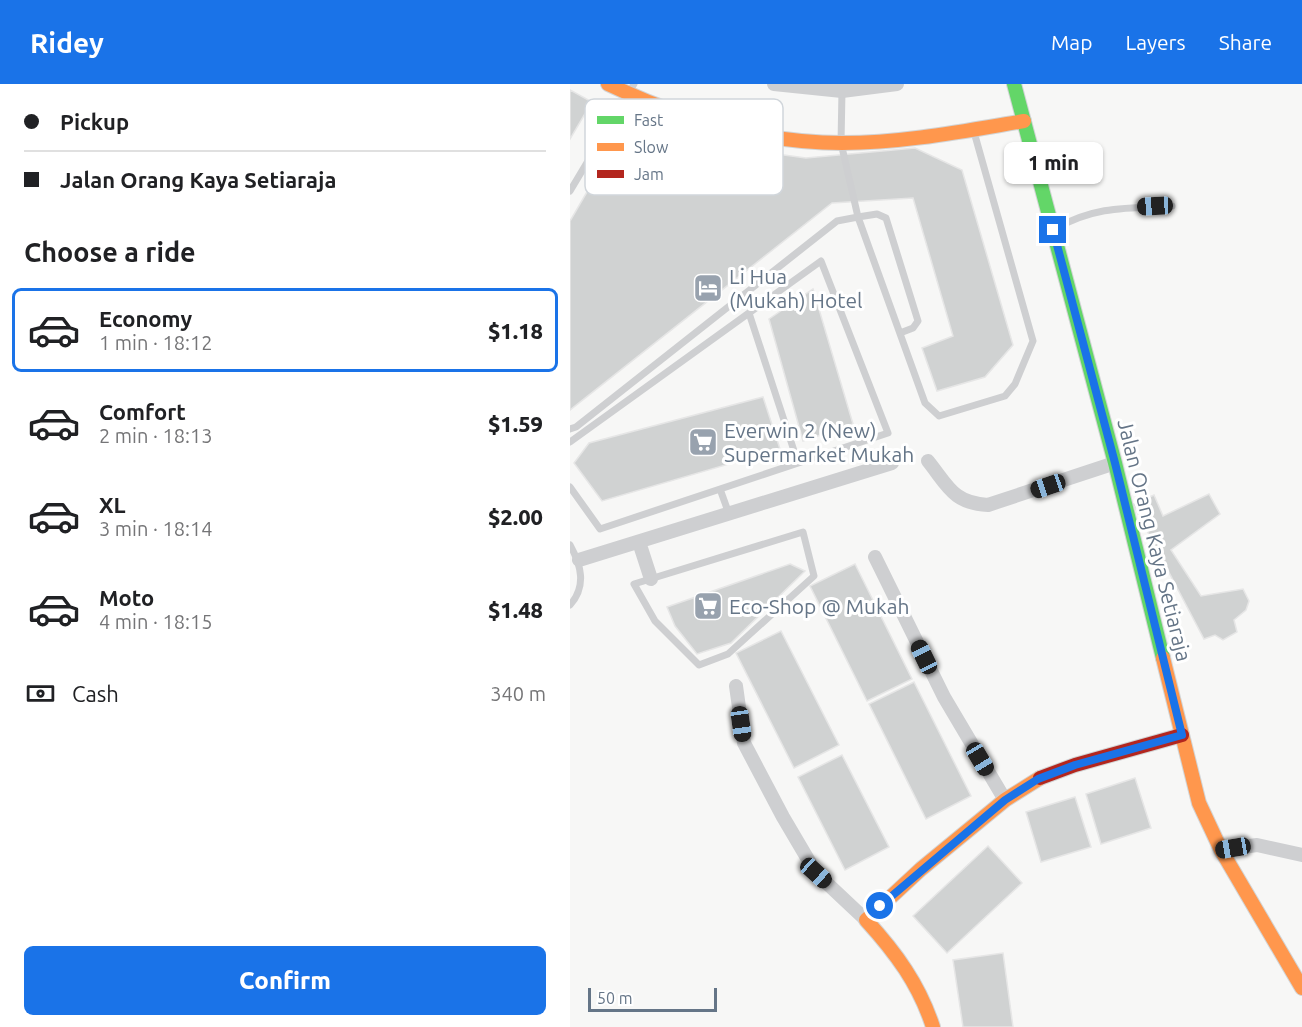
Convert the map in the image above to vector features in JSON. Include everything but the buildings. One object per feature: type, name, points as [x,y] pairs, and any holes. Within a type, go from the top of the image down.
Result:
[{"type":"street","points":[[608,84],[660,99]]},
{"type":"street","points":[[774,84],[842,91],[897,84]]},
{"type":"street","name":"Jalan Orang Kaya Setiaraja","points":[[1014,84],[1115,463],[1199,803],[1221,850],[1302,988]]},
{"type":"street","points":[[783,137],[841,143],[1024,122]]},
{"type":"street","points":[[928,461],[956,497],[973,504],[988,505],[1115,463]]},
{"type":"street","points":[[579,560],[892,463]]},
{"type":"street","points":[[639,542],[651,579]]},
{"type":"street","points":[[875,557],[944,697],[1005,800]]},
{"type":"street","points":[[736,686],[744,742],[783,817],[816,873],[866,920],[916,980],[925,999],[933,1027]]},
{"type":"street","points":[[866,920],[921,869],[1005,800],[1038,779],[1075,765],[1182,735]]},
{"type":"street","points":[[1221,850],[1257,845],[1302,855]]},
{"type":"lane","points":[[842,91],[841,143],[858,217],[924,403],[939,416],[1005,396],[1015,384],[1031,350],[1032,331],[974,129]]},
{"type":"lane","points":[[570,191],[585,166]]},
{"type":"lane","points":[[1053,230],[1077,216],[1097,210],[1172,206]]},
{"type":"lane","points":[[570,429],[576,427],[837,222],[877,214],[886,218],[918,321],[913,328],[900,333]]},
{"type":"lane","points":[[570,442],[821,261],[888,433],[600,530],[570,487]]},
{"type":"lane","points":[[750,313],[798,463]]},
{"type":"lane","points":[[720,489],[729,514]]},
{"type":"lane","points":[[803,532],[814,576],[728,654],[699,665],[655,621],[634,584],[651,579],[803,532]]},
{"type":"lane","points":[[570,545],[579,560],[580,585],[576,598],[570,605]]},
{"type":"traffic: fast","points":[[1014,84],[1115,463],[1163,658]]},
{"type":"traffic: slow","points":[[608,84],[642,99]]},
{"type":"traffic: slow","points":[[783,139],[842,143],[888,141],[1024,121]]},
{"type":"traffic: slow","points":[[1163,658],[1199,803],[1221,850],[1302,988]]},
{"type":"traffic: slow","points":[[933,1027],[921,997],[906,970],[866,920],[921,869],[1005,800],[1040,778]]},
{"type":"traffic: jam","points":[[1040,778],[1075,765],[1182,735]]},
{"type":"place","name":"Li Hua (Mukah) Hotel","points":[[708,288]]},
{"type":"place","name":"Everwin 2 (New) Supermarket Mukah","points":[[703,442]]},
{"type":"place","name":"Eco-Shop @ Mukah","points":[[708,606]]},
{"type":"route","points":[[880,906],[1005,800],[1038,779],[1075,765],[1182,735],[1115,463],[1053,230]]}]
